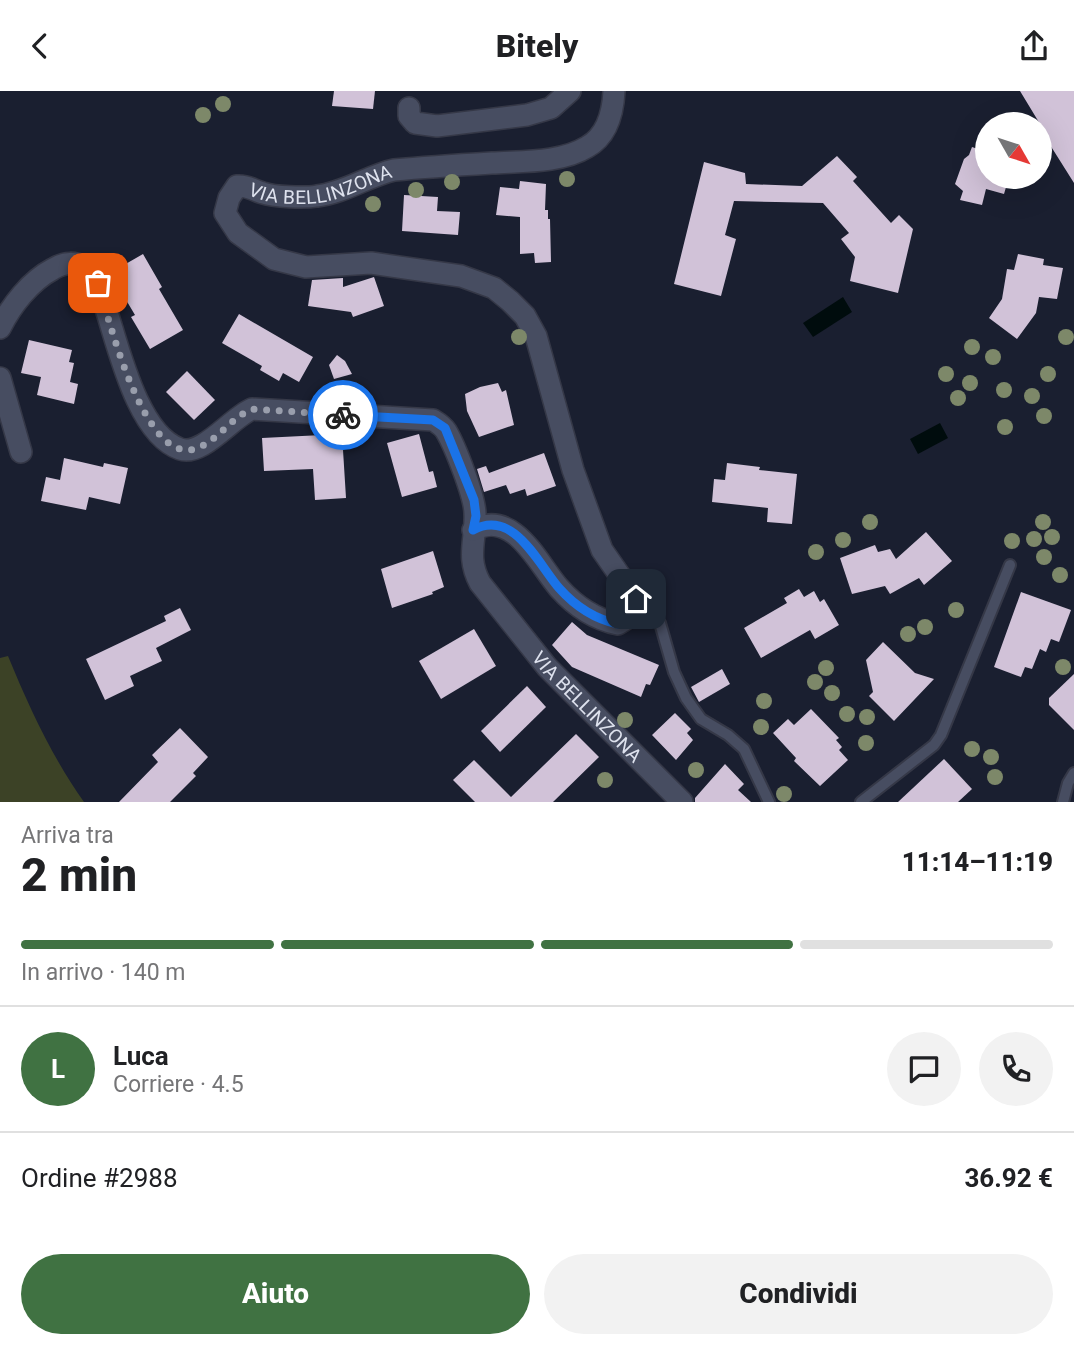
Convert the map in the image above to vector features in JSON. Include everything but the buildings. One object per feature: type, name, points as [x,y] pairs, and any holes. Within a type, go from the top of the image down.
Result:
[{"type":"street","points":[[409,107],[409,116],[415,123],[448,125],[527,115],[551,108],[570,91]]},
{"type":"street","name":"VIA BELLINZONA","points":[[614,91],[609,121],[602,134],[588,147],[569,155],[394,170],[375,174],[316,197],[264,194],[247,185],[237,186],[229,198],[225,213],[238,233],[274,259],[306,267],[371,263],[461,276],[494,288],[510,301],[525,316],[536,336],[573,470],[602,549],[636,599]]},
{"type":"street","name":"VIA BELLINZONA","points":[[0,328],[14,305],[37,280],[58,266],[73,262],[89,269],[98,283],[132,384],[148,420],[170,443],[181,450],[194,449],[209,442],[240,414],[252,409],[433,420],[445,428],[474,500],[472,559],[475,573],[488,595],[547,667],[682,802]]},
{"type":"street","points":[[0,378],[21,452]]},
{"type":"street","points":[[474,523],[495,525],[512,533],[532,550],[558,587],[573,602],[603,621],[618,624],[630,617],[635,610],[636,599]]},
{"type":"lane","points":[[861,802],[934,745],[941,735],[1010,565]]},
{"type":"lane","name":"VIA BELLINZONA","points":[[636,599],[660,622],[674,672],[686,698],[701,719],[728,735],[744,749],[769,802]]},
{"type":"lane","points":[[1063,802],[1074,773]]},
{"type":"green space","points":[[8,656],[42,731],[84,802],[0,802],[0,658]]},
{"type":"shaded area","points":[[843,297],[852,312],[813,337],[803,323]]},
{"type":"shaded area","points":[[940,423],[948,438],[918,454],[910,439]]},
{"type":"way so far","points":[[98,283],[126,373],[148,420],[159,434],[181,450],[194,449],[209,442],[240,414],[252,409],[343,415]]},
{"type":"route","points":[[343,415],[433,420],[445,428],[474,500],[476,516],[473,530],[484,525],[495,525],[512,533],[538,557],[558,587],[573,602],[603,621],[618,624],[630,617],[635,610],[636,599]]}]
